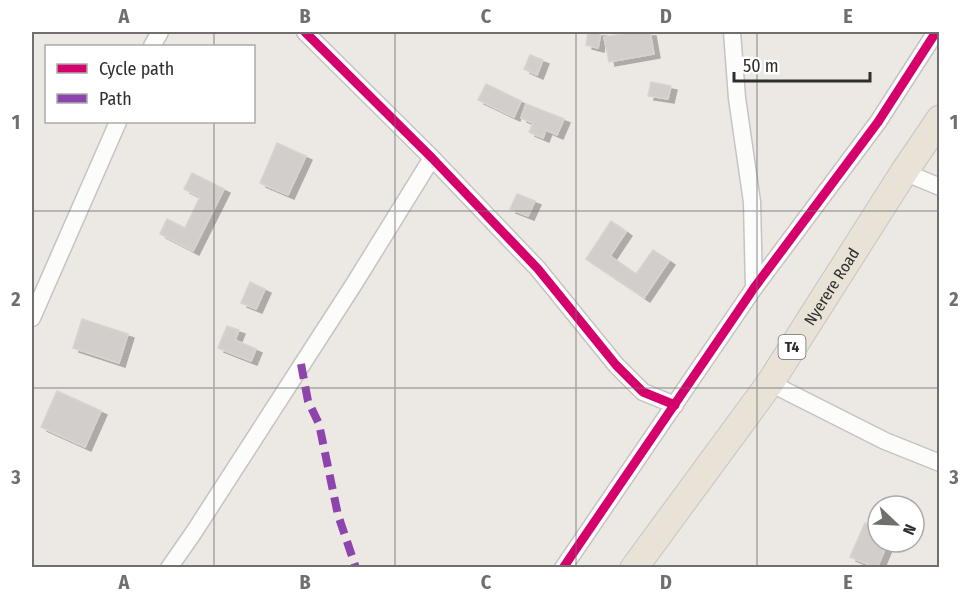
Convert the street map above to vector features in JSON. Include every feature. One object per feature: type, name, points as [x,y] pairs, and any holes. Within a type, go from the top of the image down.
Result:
[{"type":"highway","name":"Nyerere Road","points":[[634,567],[770,383],[939,119]]},
{"type":"street","points":[[305,32],[432,158],[538,269],[622,372],[643,392],[675,405]]},
{"type":"street","points":[[732,32],[737,98],[752,202],[754,288]]},
{"type":"street","points":[[563,567],[754,288],[878,122],[936,32]]},
{"type":"street","points":[[32,318],[37,288],[118,123]]},
{"type":"street","points":[[169,567],[354,284],[432,158]]},
{"type":"street","points":[[904,172],[939,187]]},
{"type":"street","points":[[770,383],[885,441],[939,464]]},
{"type":"building","points":[[588,32],[601,32],[598,48],[586,45]]},
{"type":"building","points":[[622,32],[650,32],[654,54],[609,62],[604,37],[623,34]]},
{"type":"building","points":[[530,55],[543,60],[537,75],[524,69]]},
{"type":"building","points":[[651,82],[671,86],[668,99],[648,96]]},
{"type":"building","points":[[486,84],[521,101],[514,117],[478,100]]},
{"type":"building","points":[[526,104],[564,119],[557,135],[546,130],[543,138],[529,132],[533,123],[521,118]]},
{"type":"building","points":[[277,143],[306,156],[288,195],[260,183]]},
{"type":"building","points":[[192,173],[224,189],[193,251],[160,234],[167,219],[185,228],[200,197],[184,189]]},
{"type":"building","points":[[517,194],[535,201],[528,216],[510,209]]},
{"type":"building","points":[[611,221],[626,232],[610,256],[636,274],[653,250],[669,261],[644,298],[586,259]]},
{"type":"building","points":[[250,282],[265,289],[256,309],[241,303]]},
{"type":"building","points":[[82,319],[128,334],[119,363],[73,348]]},
{"type":"building","points":[[227,326],[239,330],[235,340],[256,349],[251,361],[218,348]]},
{"type":"building","points":[[57,391],[101,411],[85,447],[41,427]]},
{"type":"building","points":[[865,523],[866,554],[883,554],[877,568],[850,557]]},
{"type":"marked path","points":[[301,364],[308,401],[319,424],[338,515],[356,568]]},
{"type":"cycle path","points":[[305,32],[432,158],[538,269],[616,365],[643,392],[675,405]]},
{"type":"cycle path","points":[[563,568],[754,288],[878,122],[936,32]]}]
